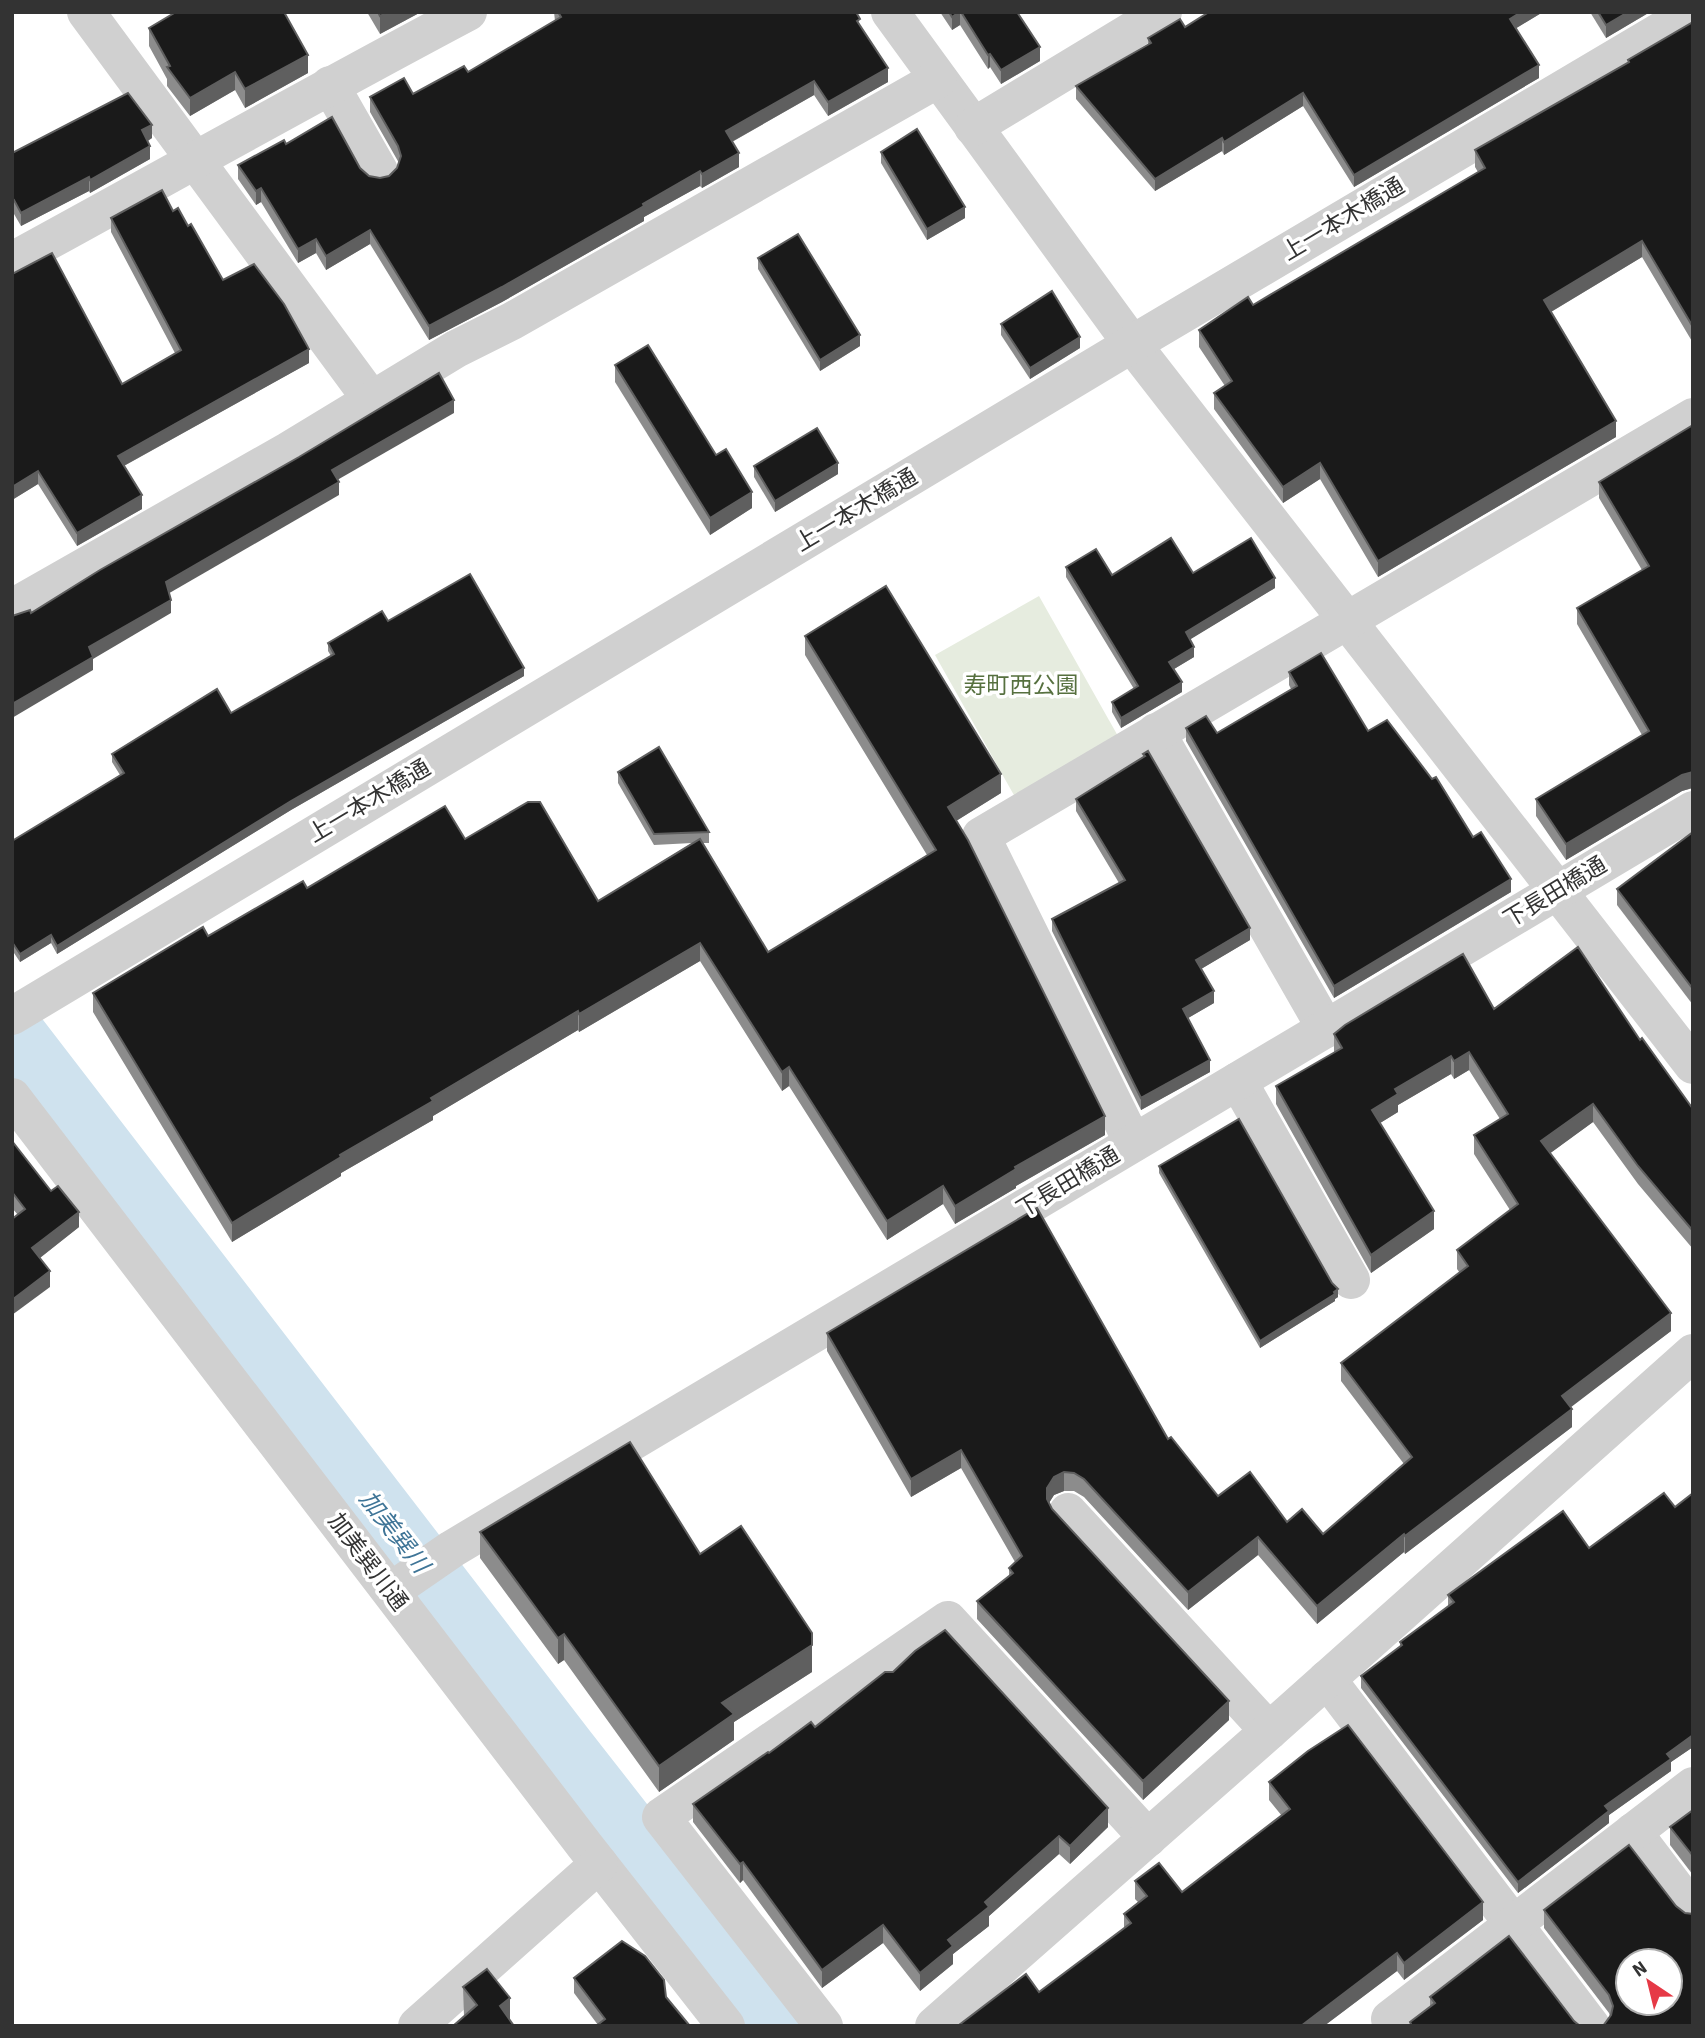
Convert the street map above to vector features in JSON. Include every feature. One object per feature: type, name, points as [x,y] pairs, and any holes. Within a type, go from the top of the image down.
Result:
[{"type":"street","points":[[86,12],[371,399]]},
{"type":"street","points":[[12,261],[468,12]]},
{"type":"street","points":[[890,12],[1132,344],[1693,1065]]},
{"type":"street","points":[[973,127],[1163,12]]},
{"type":"street","name":"上一本木橋通","points":[[16,1013],[1132,344],[1693,12]]},
{"type":"street","points":[[12,608],[288,451],[371,399],[938,79]]},
{"type":"street","points":[[330,85],[379,171]]},
{"type":"street","points":[[1133,1143],[981,835],[1693,417]]},
{"type":"street","points":[[1156,732],[1325,1029]]},
{"type":"street","name":"下長田橋通","points":[[399,1585],[443,1554],[1693,810]]},
{"type":"street","points":[[1238,1081],[1351,1280]]},
{"type":"street","name":"加美巽川通","points":[[12,1097],[399,1585],[599,1864],[726,2026]]},
{"type":"street","points":[[934,2026],[1693,1353]]},
{"type":"street","points":[[1068,1512],[1269,1731]]},
{"type":"street","points":[[824,2026],[661,1817],[947,1620],[1148,1838]]},
{"type":"street","points":[[1327,1679],[1591,2026]]},
{"type":"street","points":[[1390,2019],[1693,1786]]},
{"type":"street","points":[[1633,1832],[1693,1911]]},
{"type":"street","points":[[416,2026],[599,1864]]},
{"type":"green space","name":"寿町西公園","points":[[1039,596],[1123,745],[1019,804],[935,655]]},
{"type":"building","points":[[176,12],[284,12],[308,55],[245,89],[235,72],[190,98],[167,67],[170,66],[149,28]]},
{"type":"building","points":[[558,12],[856,12],[860,19],[857,21],[888,68],[828,102],[814,81],[726,131],[739,153],[702,174],[700,171],[643,204],[644,206],[429,326],[370,230],[326,256],[316,239],[298,249],[261,188],[256,191],[238,165],[284,140],[286,144],[332,117],[360,168],[369,176],[389,176],[397,168],[401,156],[370,97],[404,78],[413,94],[464,66],[468,72],[561,17]]},
{"type":"building","points":[[961,12],[1017,12],[1040,47],[1001,70],[990,54],[988,55]]},
{"type":"building","points":[[1209,12],[1521,12],[1510,19],[1539,65],[1354,175],[1303,93],[1224,142],[1222,138],[1155,179],[1076,86],[1151,43],[1148,38],[1180,19],[1185,27]]},
{"type":"building","points":[[1598,12],[1628,12],[1606,25]]},
{"type":"building","points":[[1693,22],[1693,327],[1642,241],[1544,300],[1616,421],[1378,561],[1320,463],[1283,487],[1214,393],[1232,381],[1199,330],[1248,297],[1253,305],[1485,168],[1475,150]]},
{"type":"building","points":[[128,93],[152,125],[142,130],[150,146],[90,180],[89,177],[21,213],[14,200],[12,201],[12,153]]},
{"type":"building","points":[[917,129],[965,207],[927,229],[881,152]]},
{"type":"building","points":[[162,190],[173,211],[178,208],[188,226],[191,224],[223,280],[254,264],[284,304],[309,349],[118,456],[142,495],[77,533],[38,471],[12,487],[12,274],[52,253],[122,384],[181,350],[111,218]]},
{"type":"building","points":[[798,234],[860,335],[820,360],[758,258]]},
{"type":"building","points":[[1052,291],[1080,337],[1030,368],[1001,324]]},
{"type":"building","points":[[648,345],[716,455],[726,449],[752,492],[710,518],[615,365]]},
{"type":"building","points":[[439,373],[454,400],[332,470],[339,482],[166,582],[171,600],[89,647],[93,657],[12,704],[12,616],[30,610],[31,613]]},
{"type":"building","points":[[1693,425],[1693,772],[1682,775],[1566,844],[1536,799],[1649,731],[1577,608],[1649,566],[1599,482]]},
{"type":"building","points":[[817,428],[838,463],[775,501],[754,466]]},
{"type":"building","points":[[1171,538],[1193,573],[1251,538],[1275,578],[1186,632],[1194,647],[1169,662],[1182,682],[1121,718],[1112,702],[1138,686],[1066,567],[1096,549],[1112,575]]},
{"type":"building","points":[[470,574],[524,668],[291,801],[57,946],[51,935],[20,954],[12,942],[12,841],[124,773],[112,754],[217,689],[231,713],[334,654],[328,643],[382,611],[388,621]]},
{"type":"building","points":[[886,586],[1001,774],[948,807],[968,840],[1105,1116],[1015,1167],[1016,1169],[955,1206],[943,1186],[887,1221],[789,1067],[782,1072],[700,943],[431,1098],[433,1101],[232,1223],[93,993],[203,927],[208,936],[303,881],[307,888],[445,806],[465,839],[528,802],[540,802],[598,901],[700,839],[768,952],[936,850],[805,636]]},
{"type":"building","points":[[1321,653],[1368,731],[1387,720],[1432,779],[1436,777],[1473,837],[1481,832],[1511,879],[1334,986],[1186,728],[1206,716],[1217,733],[1297,686],[1289,672]]},
{"type":"building","points":[[659,747],[709,832],[654,834],[618,772]]},
{"type":"building","points":[[1148,751],[1250,928],[1196,960],[1214,991],[1183,1009],[1210,1060],[1141,1098],[1052,919],[1125,880],[1076,799],[1145,756],[1143,754]]},
{"type":"building","points":[[1693,832],[1693,989],[1617,889]]},
{"type":"building","points":[[1578,947],[1640,1040],[1642,1038],[1693,1109],[1693,1231],[1638,1166],[1593,1104],[1541,1141],[1671,1313],[1562,1396],[1572,1409],[1405,1536],[1404,1534],[1317,1606],[1258,1537],[1188,1592],[1084,1479],[1074,1473],[1064,1472],[1054,1477],[1047,1488],[1047,1499],[1052,1509],[1229,1701],[1143,1781],[977,1601],[1013,1573],[1009,1568],[1022,1556],[961,1450],[911,1479],[827,1333],[1037,1208],[1168,1439],[1171,1437],[1218,1496],[1250,1472],[1287,1522],[1302,1509],[1323,1534],[1412,1457],[1341,1363],[1468,1266],[1457,1250],[1518,1204],[1474,1135],[1508,1114],[1469,1052],[1454,1061],[1451,1056],[1395,1089],[1398,1094],[1372,1110],[1434,1211],[1371,1255],[1276,1086],[1342,1048],[1334,1034],[1345,1025],[1463,954],[1494,1009]]},
{"type":"building","points":[[1239,1119],[1332,1283],[1338,1289],[1335,1294],[1260,1341],[1159,1166]]},
{"type":"building","points":[[12,1141],[51,1191],[58,1186],[79,1212],[32,1248],[50,1271],[12,1300],[12,1219],[25,1209],[12,1192]]},
{"type":"building","points":[[630,1442],[700,1554],[741,1526],[812,1633],[812,1645],[722,1703],[734,1714],[659,1766],[564,1634],[558,1638],[480,1532]]},
{"type":"building","points":[[1664,1493],[1675,1507],[1693,1493],[1693,1735],[1667,1754],[1671,1759],[1605,1806],[1609,1811],[1518,1882],[1361,1676],[1402,1645],[1400,1642],[1454,1602],[1448,1595],[1563,1511],[1589,1548]]},
{"type":"building","points":[[945,1630],[1108,1808],[1070,1846],[1059,1836],[985,1902],[989,1907],[948,1940],[953,1946],[920,1973],[883,1925],[822,1970],[743,1862],[740,1864],[693,1804],[811,1722],[815,1727],[885,1672],[893,1672],[915,1651]]},
{"type":"building","points":[[1348,1725],[1483,1902],[1404,1963],[1397,1953],[1301,2026],[959,2026],[1026,1974],[1039,1992],[1131,1923],[1124,1914],[1147,1896],[1135,1881],[1159,1863],[1182,1892],[1290,1809],[1269,1782],[1308,1751]]},
{"type":"building","points":[[1693,1810],[1693,1856],[1670,1827]]},
{"type":"building","points":[[1629,1845],[1676,1906],[1685,1913],[1693,1914],[1693,2026],[1603,2026],[1611,2015],[1613,2006],[1609,1995],[1544,1910]]},
{"type":"building","points":[[1509,1936],[1580,2026],[1412,2026],[1410,2022],[1435,2003],[1430,1997]]},
{"type":"building","points":[[622,1941],[645,1956],[664,1980],[666,1997],[690,2026],[596,2026],[605,2019],[574,1978]]},
{"type":"building","points":[[487,1969],[510,1998],[500,2006],[514,2026],[453,2026],[477,2005],[463,1987]]},
{"type":"waterway","name":"加美巽川","points":[[12,1037],[776,2026]]}]
